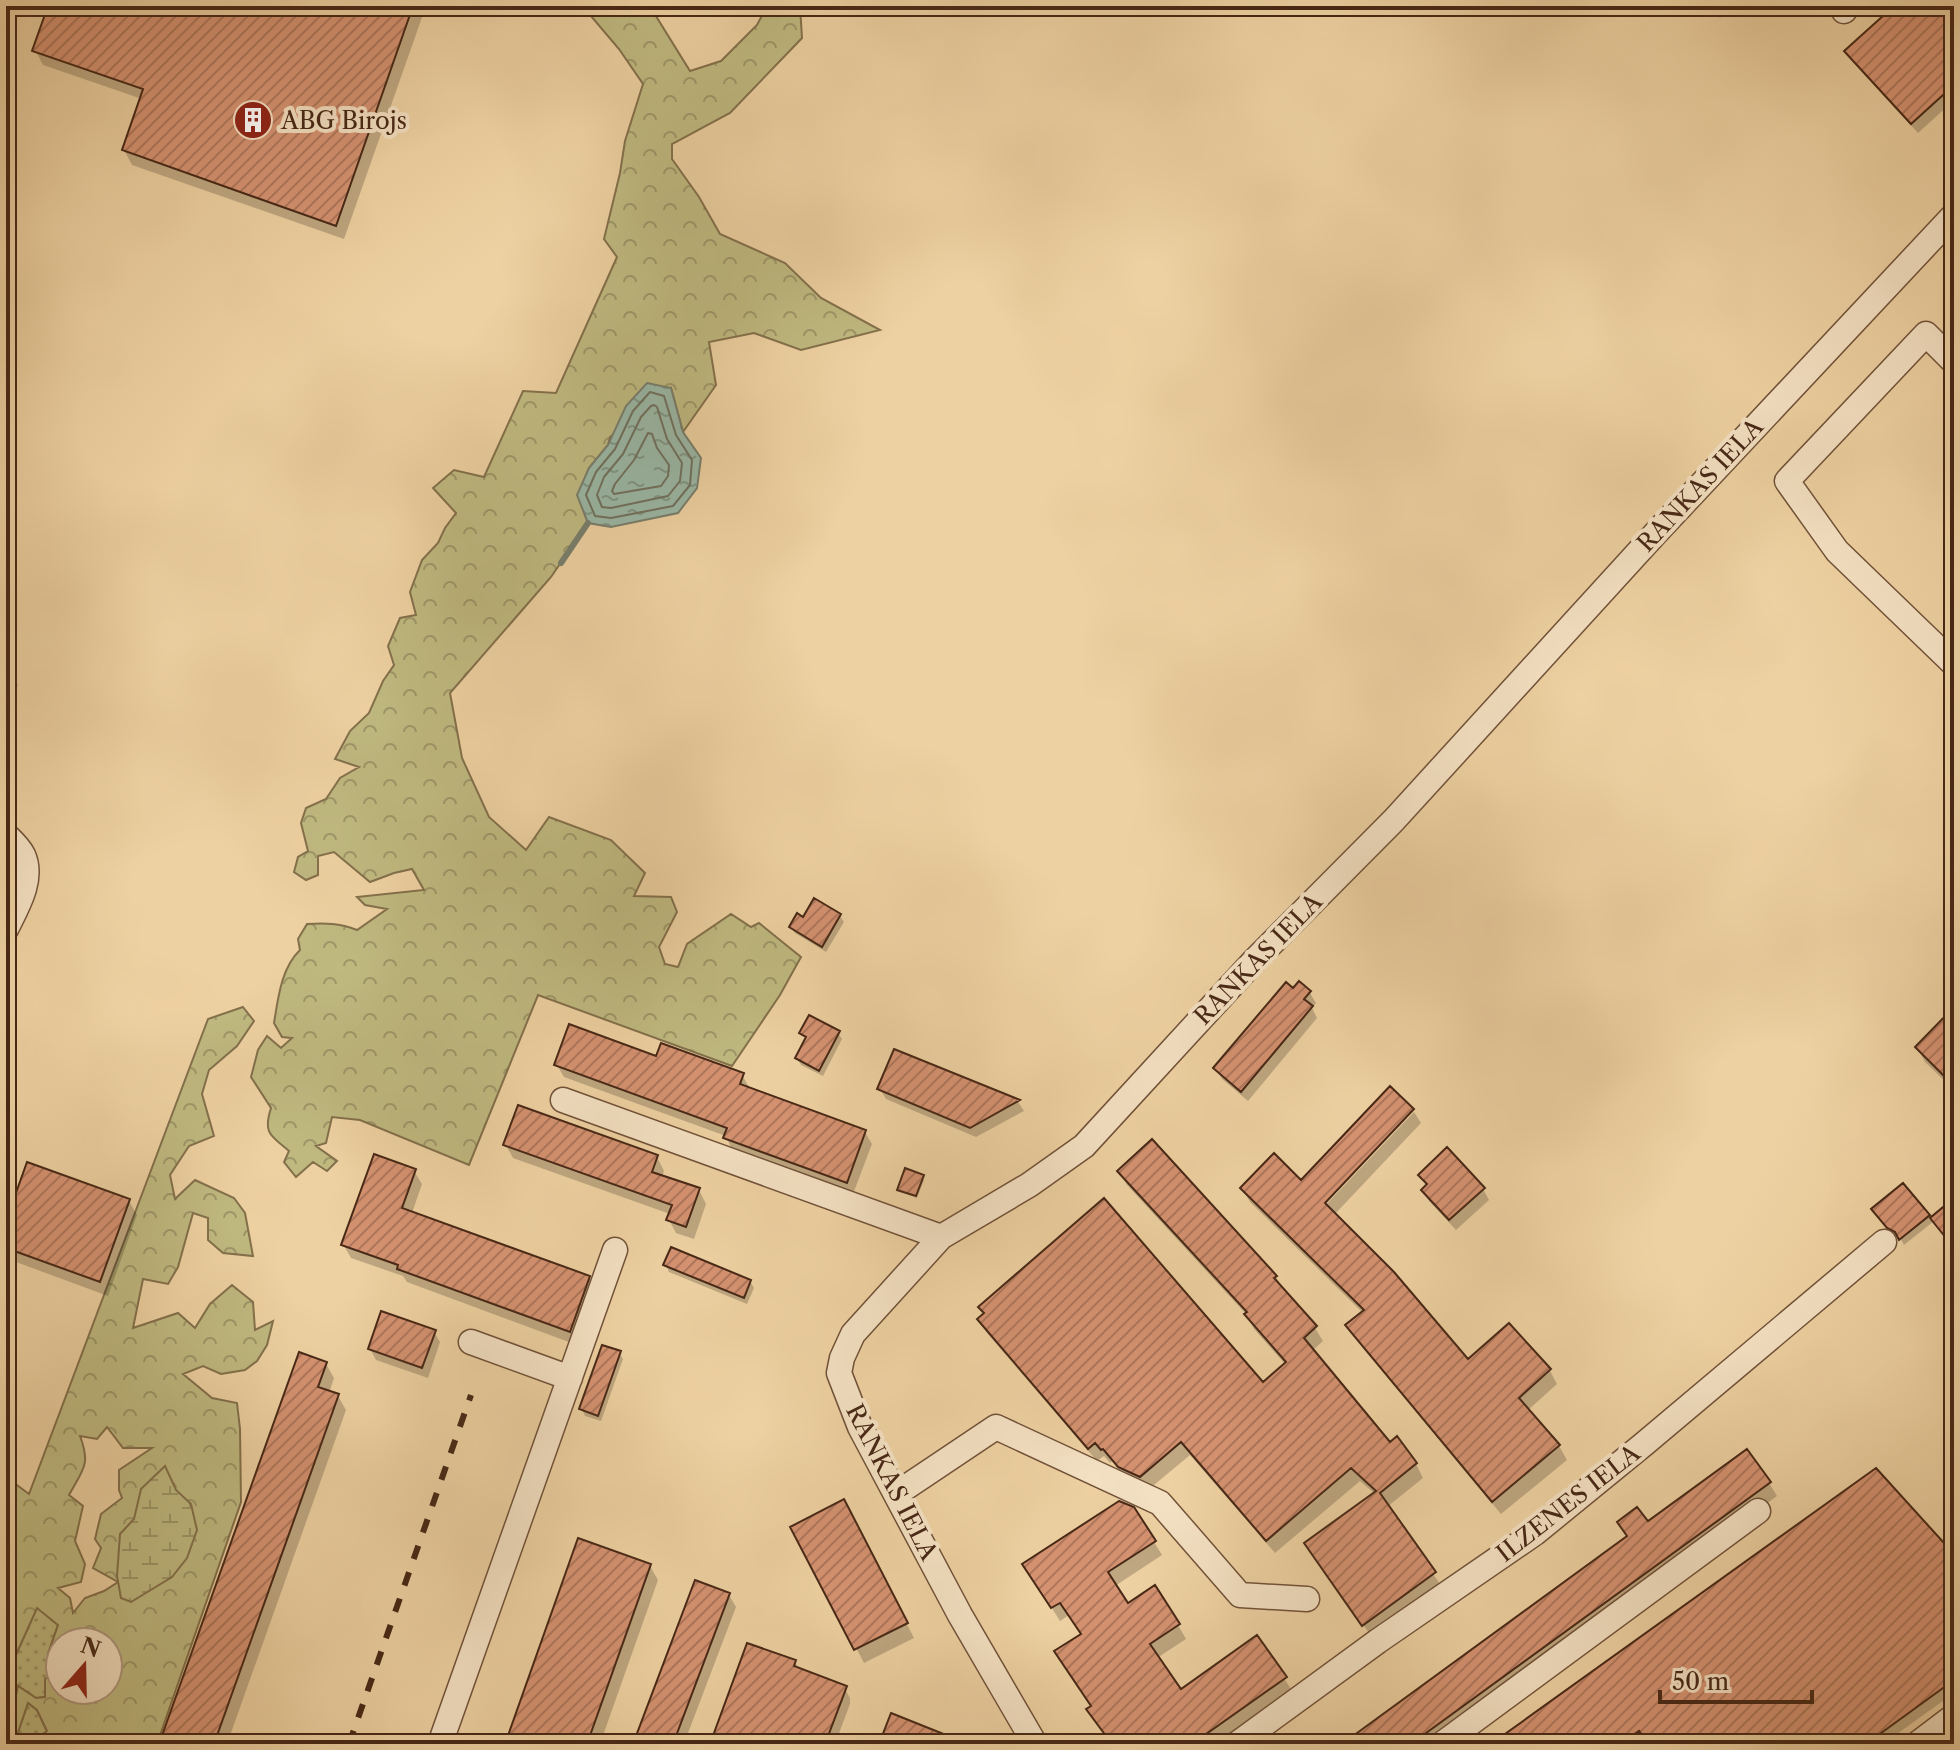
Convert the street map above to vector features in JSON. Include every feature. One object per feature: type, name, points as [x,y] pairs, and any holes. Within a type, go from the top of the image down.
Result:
[{"type":"street","points":[[1841,6],[1844,11],[1848,6]]},
{"type":"street","name":"RANKAS IELA","points":[[1035,1744],[960,1615],[860,1427],[839,1373],[853,1334],[941,1237],[1029,1185],[1084,1146],[1254,961],[1394,820],[1654,535],[1954,215]]},
{"type":"street","points":[[1954,362],[1926,334],[1787,481],[1837,551],[1954,664]]},
{"type":"street","points":[[6,835],[22,851],[27,866],[17,909],[6,929]]},
{"type":"street","points":[[563,1100],[941,1237]]},
{"type":"street","name":"ILZENES IELA","points":[[1237,1744],[1378,1641],[1535,1533],[1884,1242]]},
{"type":"street","points":[[440,1744],[615,1250]]},
{"type":"street","points":[[471,1342],[570,1378]]},
{"type":"street","points":[[896,1494],[996,1427],[1160,1503],[1240,1595],[1307,1599]]},
{"type":"street","points":[[1442,1744],[1758,1511]]},
{"type":"street","points":[[1917,1744],[1954,1716]]},
{"type":"green space","points":[[586,6],[645,6],[654,13],[690,71],[721,61],[757,25],[767,6],[800,6],[802,38],[730,113],[672,144],[672,159],[720,234],[785,263],[821,298],[880,330],[801,350],[754,333],[709,342],[716,385],[683,432],[671,388],[610,437],[608,445],[589,468],[578,495],[588,523],[551,577],[450,693],[462,758],[489,817],[526,850],[549,817],[611,840],[645,873],[634,896],[671,897],[677,912],[659,947],[665,964],[678,967],[687,944],[731,914],[751,927],[759,923],[801,957],[780,995],[732,1066],[538,995],[469,1165],[360,1120],[332,1117],[326,1143],[316,1146],[337,1161],[327,1171],[313,1162],[296,1177],[284,1162],[289,1151],[270,1133],[271,1108],[251,1077],[258,1050],[267,1036],[281,1048],[292,1038],[282,1037],[274,1023],[284,975],[300,950],[298,939],[307,924],[332,924],[357,930],[387,909],[365,905],[357,897],[424,890],[412,869],[370,882],[334,852],[318,856],[318,875],[306,880],[294,872],[298,857],[308,851],[301,823],[306,808],[326,799],[340,778],[359,767],[335,759],[350,731],[369,713],[394,665],[388,646],[400,618],[416,615],[410,592],[422,560],[438,543],[456,513],[433,488],[454,470],[484,477],[523,391],[556,393],[617,257],[604,239],[625,141],[643,84],[619,49],[585,9]]},
{"type":"green space","points":[[243,1007],[254,1021],[237,1046],[209,1070],[202,1094],[214,1136],[189,1146],[170,1175],[175,1199],[195,1180],[234,1198],[245,1213],[253,1256],[223,1253],[208,1240],[208,1218],[193,1213],[178,1267],[168,1284],[143,1279],[133,1328],[178,1313],[195,1328],[210,1304],[232,1285],[253,1302],[255,1330],[273,1321],[267,1345],[257,1361],[245,1370],[221,1374],[203,1366],[183,1374],[212,1398],[237,1403],[241,1502],[157,1744],[38,1744],[36,1739],[47,1731],[37,1710],[28,1703],[14,1744],[6,1744],[18,1686],[36,1698],[44,1697],[44,1706],[124,1706],[124,1626],[58,1626],[37,1608],[15,1657],[6,1656],[6,1477],[29,1494],[208,1019]],"holes":[[[107,1427],[123,1448],[152,1448],[119,1470],[122,1498],[101,1514],[95,1539],[101,1548],[93,1568],[118,1582],[85,1598],[73,1613],[70,1598],[58,1588],[81,1582],[85,1564],[75,1541],[83,1506],[69,1495],[85,1461],[80,1436],[97,1439]]]},
{"type":"green space","points":[[165,1466],[176,1490],[191,1504],[197,1530],[187,1558],[172,1577],[131,1602],[121,1598],[117,1576],[120,1534],[134,1519],[141,1489]]},
{"type":"green space","points":[[37,1607],[58,1625],[44,1626],[44,1697],[36,1698],[18,1686],[6,1743],[6,1656],[15,1657]]},
{"type":"green space","points":[[28,1703],[37,1710],[47,1731],[37,1739],[38,1744],[14,1744]]},
{"type":"water","points":[[647,383],[671,388],[683,432],[701,458],[697,488],[678,513],[611,527],[588,523],[577,495],[589,468],[608,445],[626,406]]},
{"type":"building","name":"ABG Birojs","points":[[48,6],[413,6],[336,226],[122,150],[143,89],[32,51]]},
{"type":"building","points":[[1894,6],[1954,6],[1954,85],[1911,124],[1844,51]]},
{"type":"building","points":[[814,898],[841,914],[822,947],[789,927],[797,913],[803,917]]},
{"type":"building","points":[[1299,981],[1311,991],[1304,999],[1313,1006],[1241,1092],[1213,1068],[1286,982],[1293,988]]},
{"type":"building","points":[[1954,1007],[1954,1086],[1915,1047]]},
{"type":"building","points":[[809,1015],[840,1031],[819,1071],[795,1058],[806,1037],[799,1033]]},
{"type":"building","points":[[569,1024],[656,1056],[661,1043],[744,1073],[740,1084],[866,1130],[847,1183],[723,1138],[727,1128],[554,1065]]},
{"type":"building","points":[[894,1049],[1020,1100],[970,1128],[877,1089]]},
{"type":"building","points":[[1390,1086],[1414,1109],[1325,1203],[1394,1272],[1468,1359],[1509,1323],[1551,1369],[1519,1398],[1560,1445],[1492,1502],[1345,1325],[1364,1310],[1240,1188],[1274,1153],[1301,1180]]},
{"type":"building","points":[[518,1105],[658,1155],[652,1172],[700,1188],[686,1227],[666,1220],[672,1205],[503,1145]]},
{"type":"building","points":[[1152,1139],[1277,1276],[1274,1278],[1317,1326],[1304,1338],[1390,1442],[1397,1436],[1417,1463],[1380,1493],[1436,1572],[1362,1626],[1304,1543],[1376,1491],[1351,1468],[1266,1541],[1181,1442],[1140,1477],[1118,1467],[1095,1443],[1088,1449],[977,1319],[984,1313],[978,1307],[1104,1198],[1263,1382],[1286,1362],[1244,1314],[1247,1312],[1117,1171]]},
{"type":"building","points":[[1447,1147],[1485,1188],[1449,1220],[1421,1190],[1427,1184],[1418,1175]]},
{"type":"building","points":[[374,1154],[416,1169],[402,1208],[590,1276],[570,1332],[397,1269],[398,1265],[341,1245]]},
{"type":"building","points":[[27,1162],[130,1199],[100,1282],[6,1248],[6,1221]]},
{"type":"building","points":[[905,1168],[924,1175],[916,1196],[897,1190]]},
{"type":"building","points":[[1903,1183],[1930,1215],[1899,1240],[1871,1209]]},
{"type":"building","points":[[1954,1198],[1954,1248],[1930,1218]]},
{"type":"building","points":[[671,1247],[751,1280],[744,1298],[663,1265]]},
{"type":"building","points":[[381,1311],[436,1330],[422,1368],[368,1349]]},
{"type":"building","points":[[602,1345],[621,1351],[598,1416],[579,1409]]},
{"type":"building","points":[[299,1352],[327,1362],[318,1387],[339,1394],[214,1744],[159,1744]]},
{"type":"building","points":[[1747,1449],[1771,1482],[1411,1744],[1342,1744],[1627,1536],[1617,1522],[1637,1507],[1648,1521]]},
{"type":"building","points":[[1876,1468],[1954,1554],[1954,1680],[1866,1744],[1648,1744],[1639,1731],[1620,1744],[1491,1744]]},
{"type":"building","points":[[844,1499],[908,1623],[854,1650],[790,1527]]},
{"type":"building","points":[[1119,1501],[1134,1507],[1156,1541],[1108,1572],[1128,1603],[1155,1585],[1180,1624],[1150,1644],[1181,1689],[1257,1635],[1287,1677],[1192,1744],[1112,1744],[1086,1709],[1091,1706],[1054,1651],[1081,1634],[1060,1603],[1051,1608],[1022,1564]]},
{"type":"building","points":[[578,1538],[651,1564],[587,1744],[505,1744]]},
{"type":"building","points":[[695,1580],[730,1593],[673,1744],[633,1744]]},
{"type":"building","points":[[747,1643],[796,1660],[794,1666],[847,1686],[825,1744],[710,1744]]},
{"type":"building","points":[[891,1713],[966,1743],[966,1744],[879,1744]]},
{"type":"waterway","points":[[561,563],[588,523]]},
{"type":"railway","points":[[349,1744],[471,1395]]},
{"type":"place","name":"ABG Birojs","points":[[253,120]]}]
